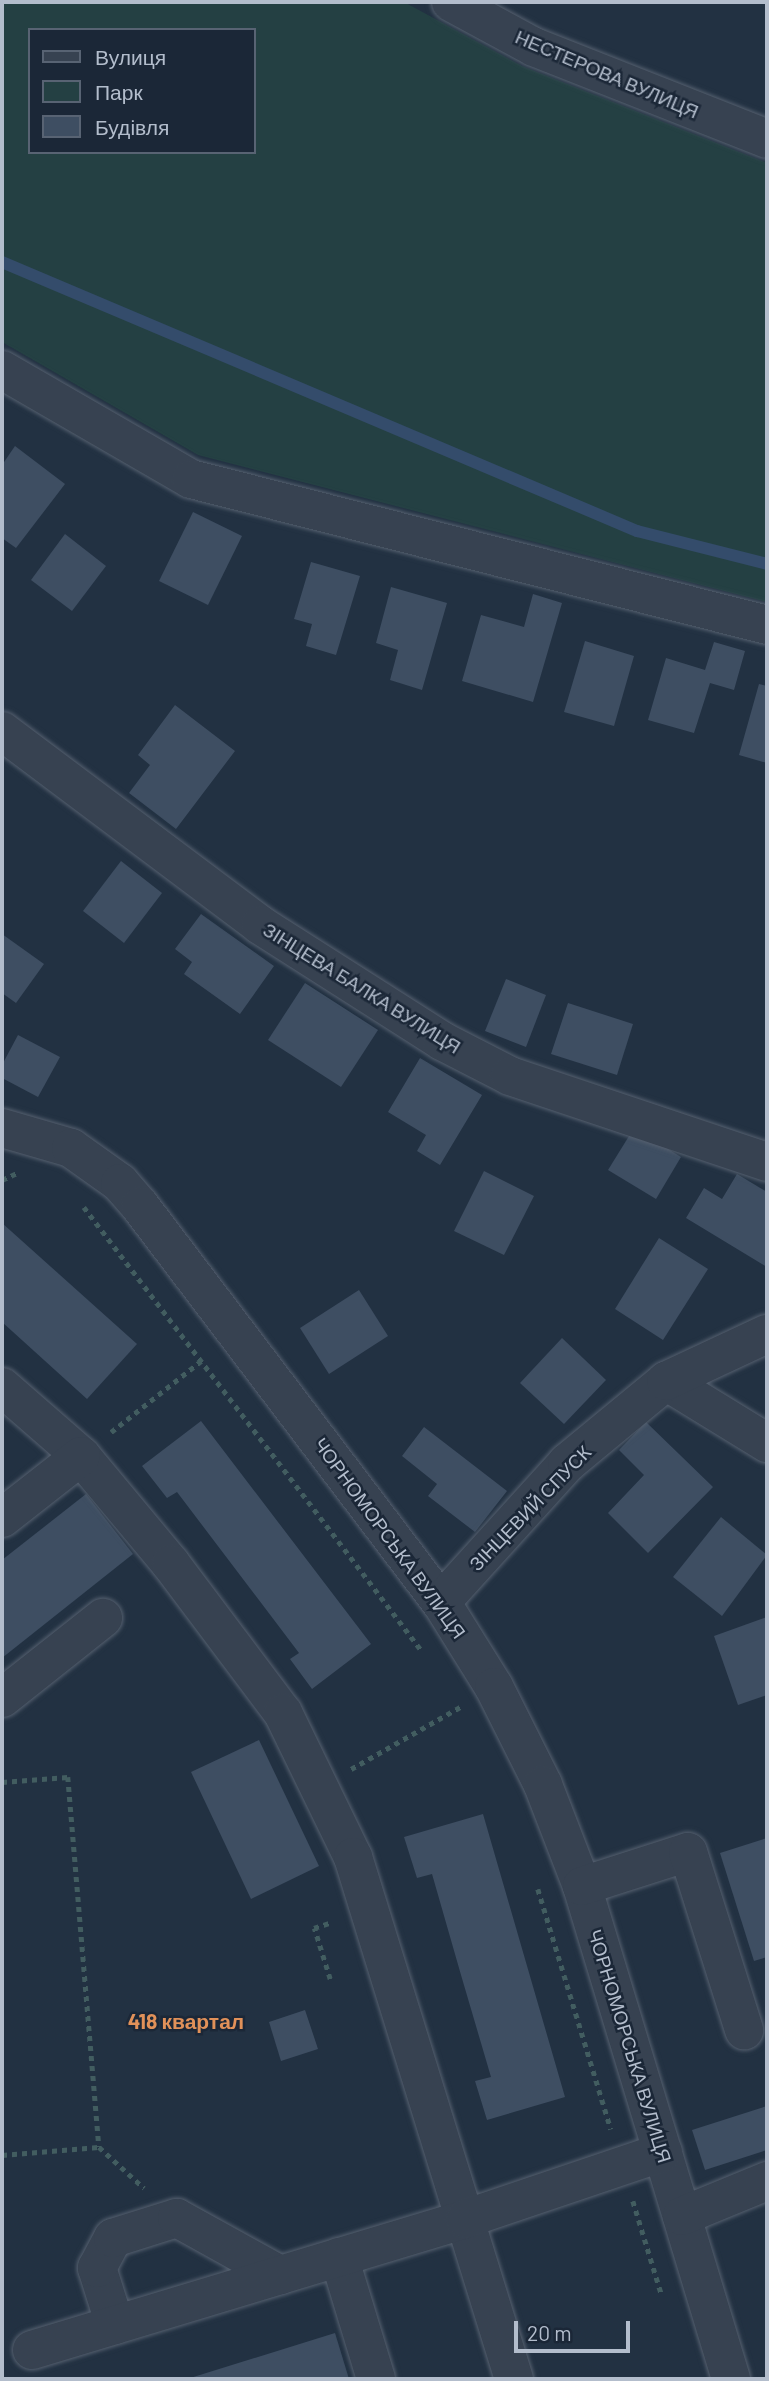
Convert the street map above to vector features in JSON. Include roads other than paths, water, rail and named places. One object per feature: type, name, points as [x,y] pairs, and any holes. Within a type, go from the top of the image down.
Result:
[{"type":"street","name":"НЕСТЕРОВА ВУЛИЦЯ","points":[[451,2],[534,47],[767,139]]},
{"type":"street","points":[[2,370],[191,479],[767,625]]},
{"type":"street","name":"ЗІНЦЕВА БАЛКА ВУЛИЦЯ","points":[[2,731],[260,925],[442,1041],[510,1076],[767,1162]]},
{"type":"street","name":"ЧОРНОМОРСЬКА ВУЛИЦЯ","points":[[2,1128],[71,1148],[120,1184],[441,1602],[520,1735],[582,1886],[731,2379]]},
{"type":"street","name":"ЗІНЦЕВИЙ СПУСК","points":[[441,1602],[567,1463],[666,1381],[767,1334]]},
{"type":"street","points":[[666,1381],[767,1443]]},
{"type":"street","points":[[2,1387],[81,1456],[171,1564],[283,1713],[353,1857],[514,2379]]},
{"type":"street","points":[[2,1518],[81,1456]]},
{"type":"street","points":[[2,1698],[103,1618]]},
{"type":"street","points":[[582,1886],[688,1852],[744,2030]]},
{"type":"street","points":[[32,2350],[465,2219],[663,2152]]},
{"type":"street","points":[[682,2216],[767,2181]]},
{"type":"street","points":[[114,2325],[97,2268],[113,2238],[177,2218],[280,2275]]},
{"type":"street","points":[[339,2257],[376,2379]]},
{"type":"waterway","points":[[2,262],[637,531],[767,564]]},
{"type":"district","name":"418 квартал","points":[[186,2021]]}]
